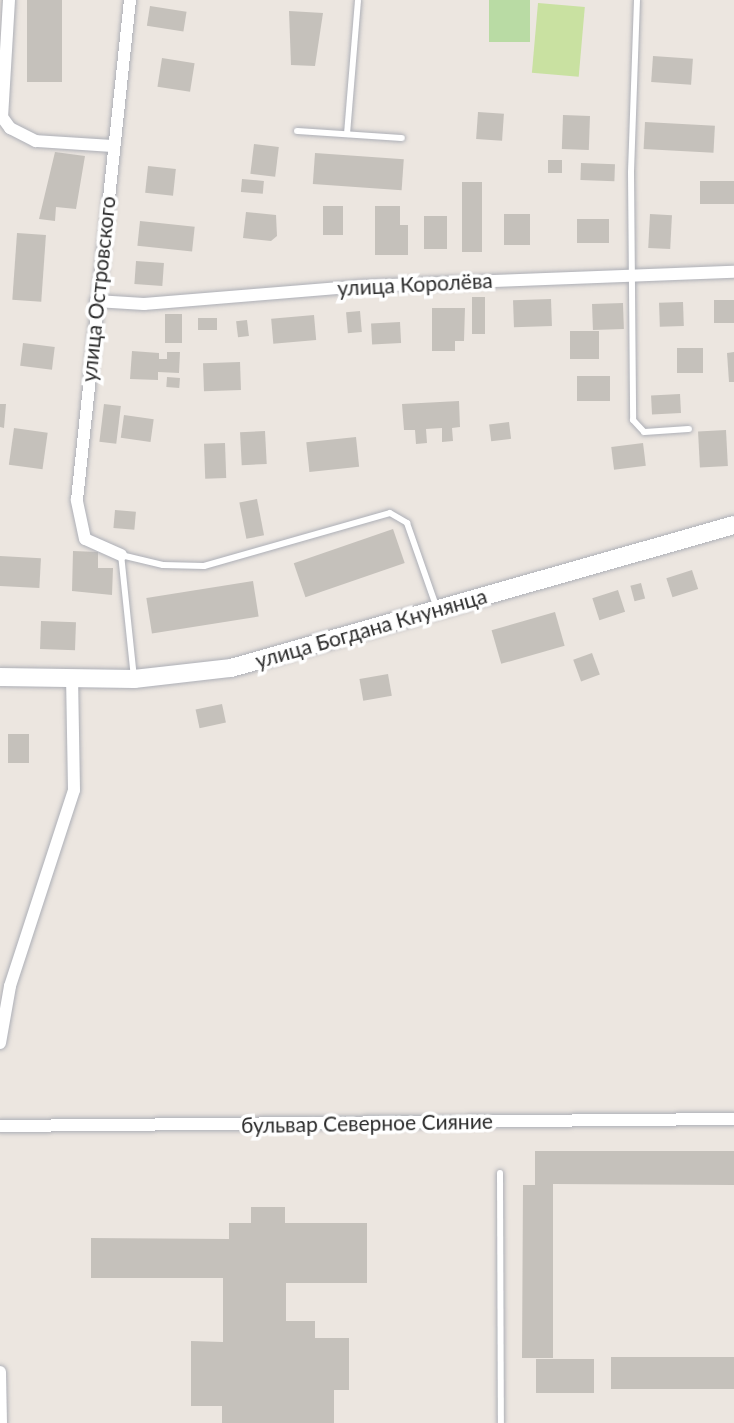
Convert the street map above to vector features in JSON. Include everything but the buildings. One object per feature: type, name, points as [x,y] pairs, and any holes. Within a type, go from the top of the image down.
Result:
[{"type":"main road","name":"улица Богдана Кнунянца","points":[[0,677],[134,678],[231,668],[734,525]]},
{"type":"street","points":[[9,0],[2,117],[10,128],[36,141],[114,146]]},
{"type":"street","name":"улица Островского","points":[[121,555],[85,539],[76,500],[130,0]]},
{"type":"street","name":"улица Королёва","points":[[96,302],[145,304],[364,286],[734,272]]},
{"type":"street","points":[[0,1043],[10,986],[74,790],[72,678]]},
{"type":"street","name":"бульвар Северное Сияние","points":[[0,1126],[734,1119]]},
{"type":"street","points":[[0,1372],[1,1423]]},
{"type":"lane","points":[[347,134],[358,0]]},
{"type":"lane","points":[[637,0],[631,275],[633,420],[644,432],[689,429]]},
{"type":"lane","points":[[297,131],[402,138]]},
{"type":"lane","points":[[134,678],[121,555],[163,565],[204,566],[390,513],[407,523],[437,608]]},
{"type":"lane","points":[[500,1174],[500,1423]]},
{"type":"green space","points":[[489,0],[530,0],[530,42],[489,42]]},
{"type":"green space","points":[[538,3],[585,7],[579,77],[532,73]]}]
